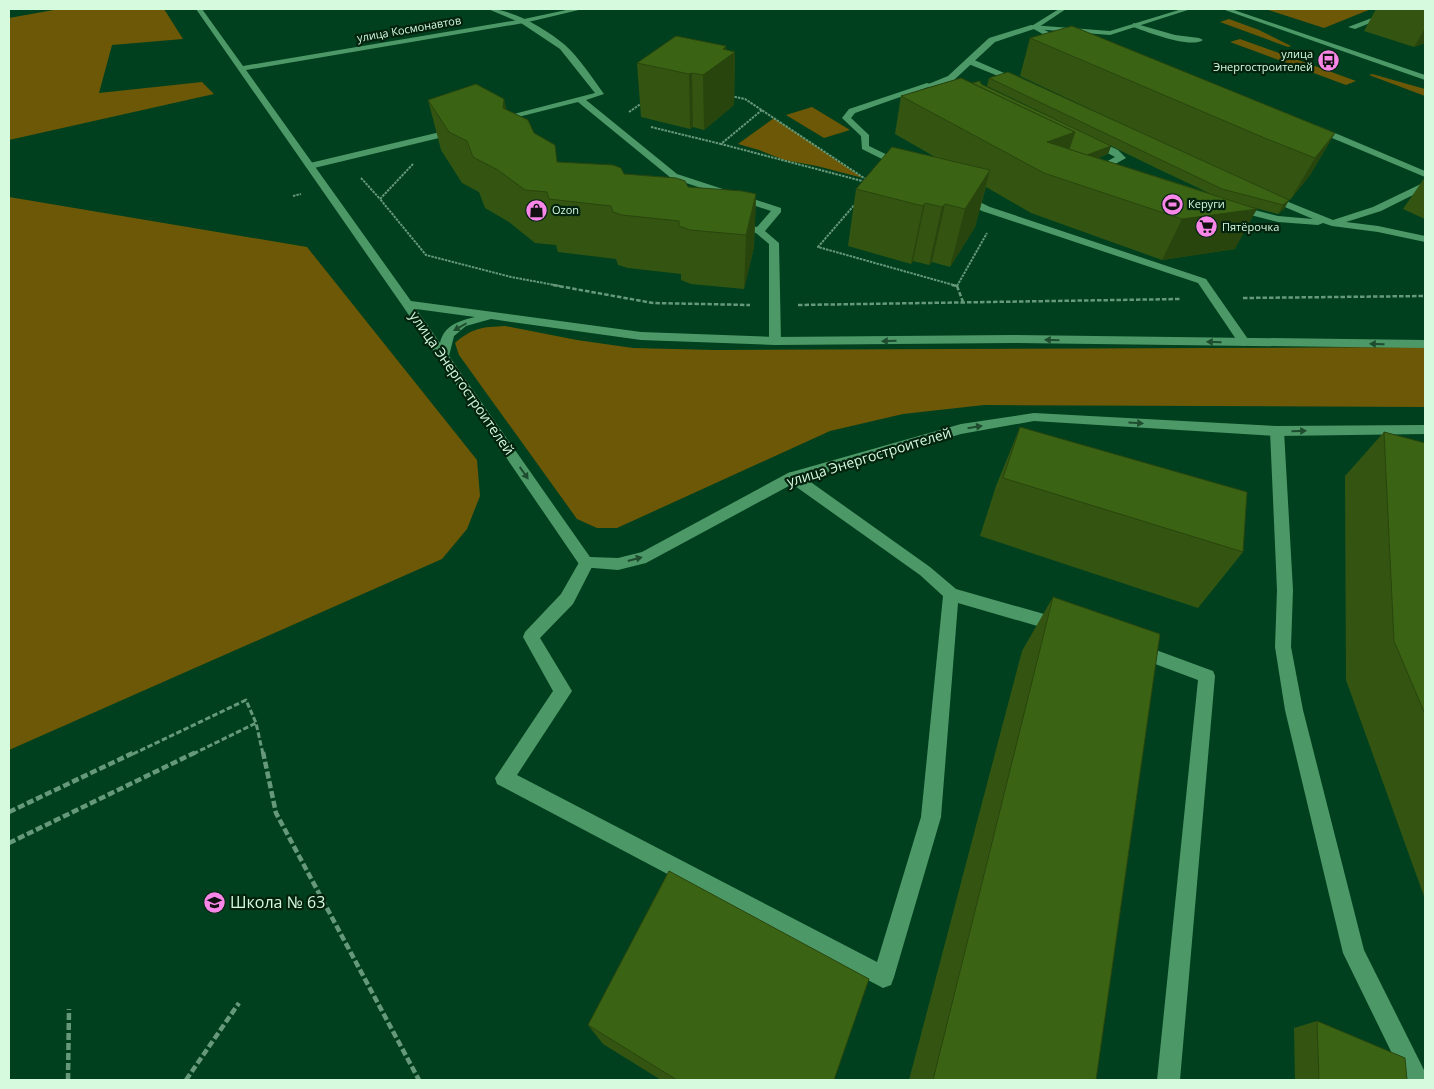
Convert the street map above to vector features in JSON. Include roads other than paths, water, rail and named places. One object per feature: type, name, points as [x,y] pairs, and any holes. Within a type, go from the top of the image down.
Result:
[{"type":"street","points":[[9,10],[13,9]]},
{"type":"street","points":[[199,9],[407,304]]},
{"type":"street","points":[[490,123],[600,94],[564,47],[524,21],[491,9]]},
{"type":"street","name":"улица Космонавтов","points":[[241,69],[524,21],[580,9]]},
{"type":"street","points":[[908,169],[865,147],[865,135],[846,118],[852,111],[922,93],[930,85],[951,78],[992,40],[1034,27],[1063,9]]},
{"type":"street","points":[[1034,27],[1110,33],[1188,9]]},
{"type":"street","points":[[1225,9],[1425,78]]},
{"type":"street","points":[[1352,27],[1402,9]]},
{"type":"street","points":[[1136,25],[1168,37],[1183,40],[1199,40]]},
{"type":"street","points":[[1034,27],[1046,35],[1073,47]]},
{"type":"street","points":[[970,61],[1026,84]]},
{"type":"street","points":[[579,99],[674,176],[777,210],[759,231]]},
{"type":"street","points":[[509,118],[522,129]]},
{"type":"street","points":[[1310,125],[1425,174]]},
{"type":"street","points":[[310,166],[471,127]]},
{"type":"street","points":[[1080,135],[1115,152],[1121,158],[1093,172],[1117,176]]},
{"type":"street","points":[[1259,192],[1332,224],[1377,210],[1425,185]]},
{"type":"street","points":[[951,191],[986,209],[1202,281],[1244,342]]},
{"type":"street","points":[[1221,204],[1278,220],[1378,229],[1425,239]]},
{"type":"street","points":[[721,223],[759,231],[774,243],[775,341]]},
{"type":"street","name":"улица Энергостроителей","points":[[407,304],[641,336],[775,341],[1013,339],[1425,344]]},
{"type":"street","name":"улица Энергостроителей","points":[[407,304],[586,563],[618,564],[646,557],[793,477],[961,429],[1034,418],[1277,431],[1425,430]]},
{"type":"street","points":[[443,356],[448,334],[462,324],[493,315]]},
{"type":"street","points":[[1277,431],[1285,590],[1283,647],[1294,710],[1354,953],[1417,1080]]},
{"type":"street","points":[[793,477],[925,571],[951,594],[1073,630]]},
{"type":"street","points":[[586,563],[567,599],[531,637],[563,691],[504,778],[882,978],[931,817],[951,594]]},
{"type":"street","points":[[1119,644],[1207,676],[1169,1080]]},
{"type":"place","name":"улица Энергостроителей","points":[[1329,60]]},
{"type":"place","name":"Керуги","points":[[1172,204]]},
{"type":"place","name":"Ozon","points":[[536,210]]},
{"type":"place","name":"Пятёрочка","points":[[1206,227]]},
{"type":"place","name":"Школа № 63","points":[[214,902]]}]
